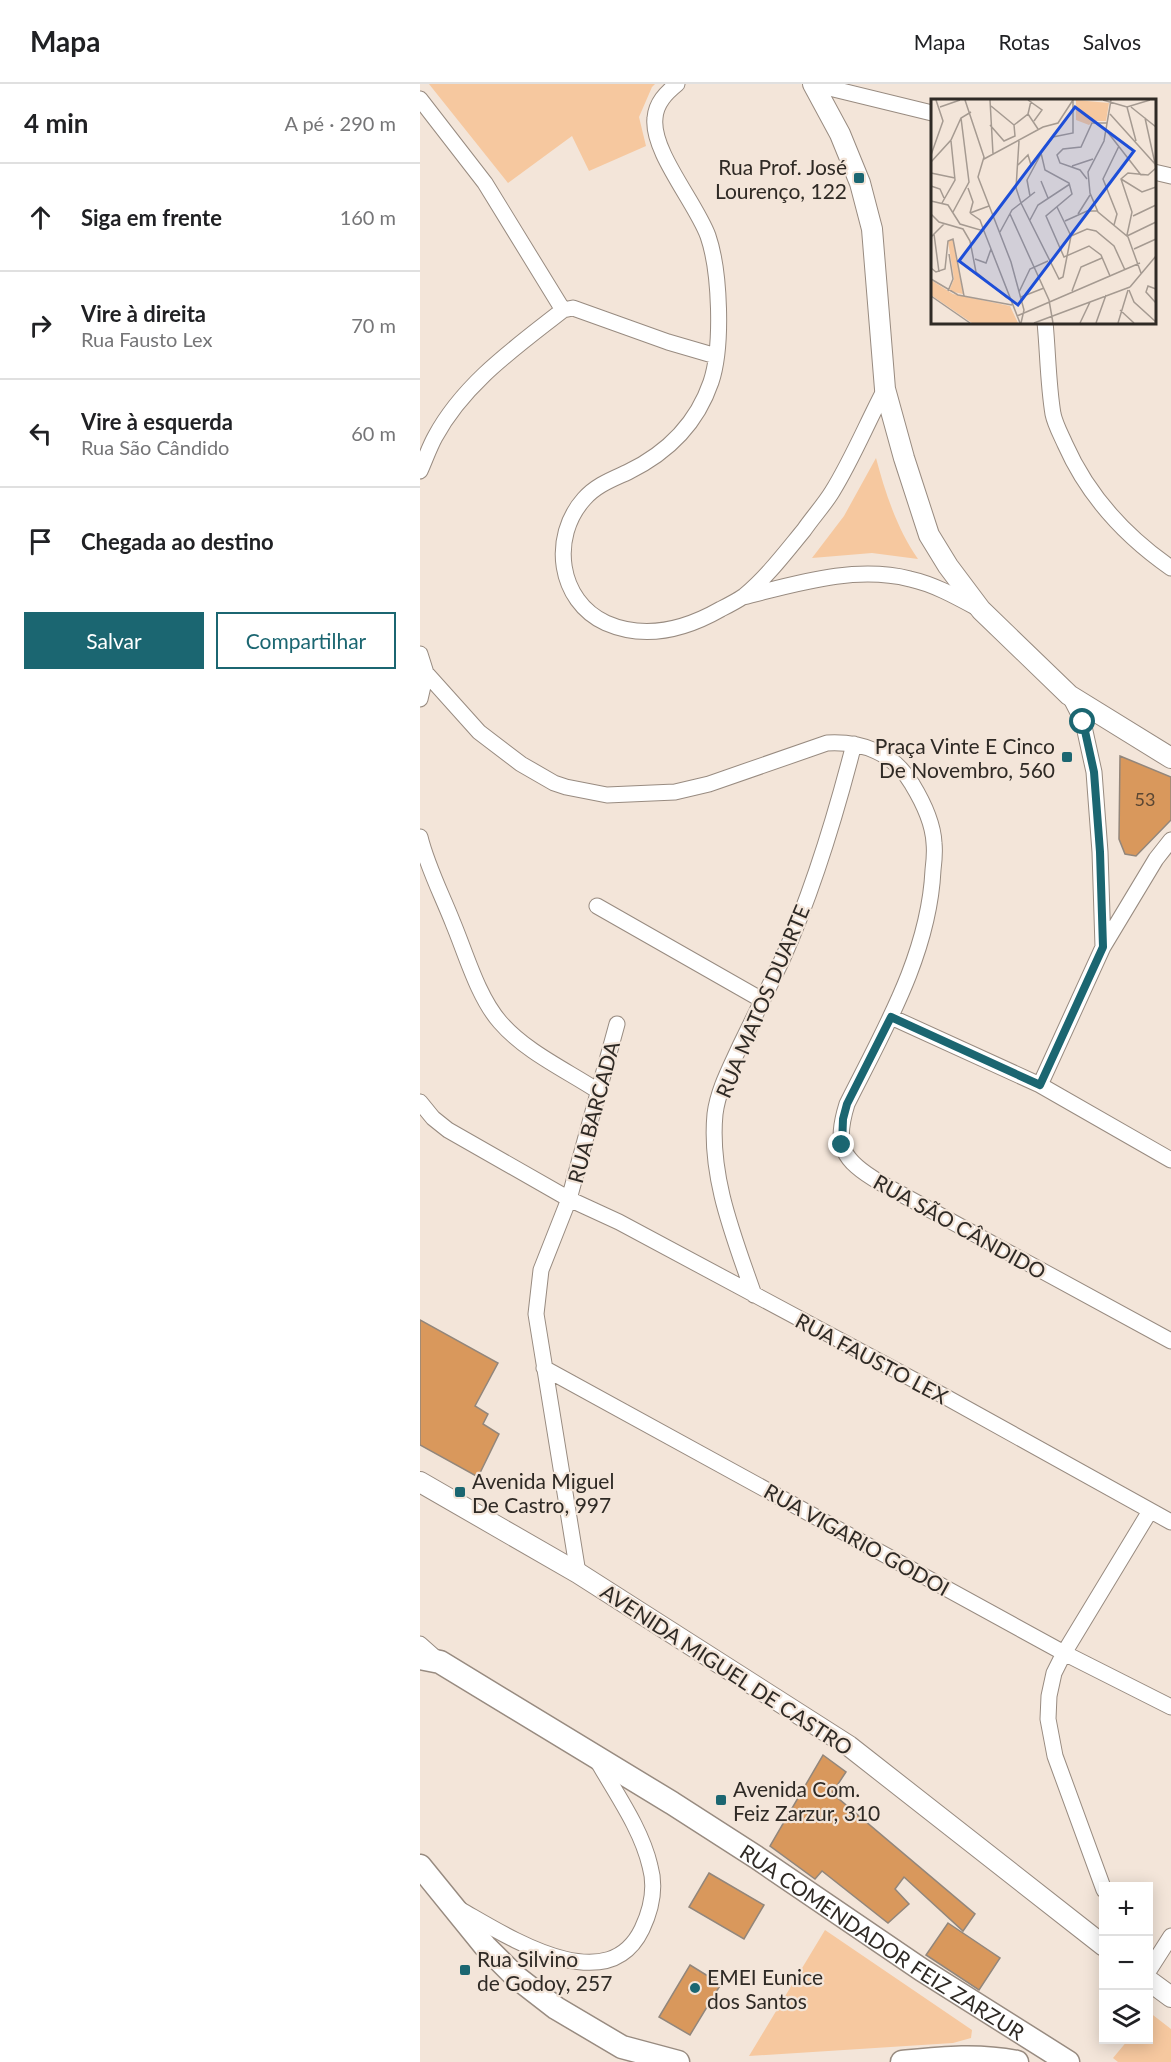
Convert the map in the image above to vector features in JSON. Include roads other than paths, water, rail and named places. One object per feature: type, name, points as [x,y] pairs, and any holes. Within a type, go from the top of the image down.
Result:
[{"type":"main road","name":"RUA COMENDADOR FEIZ ZARZUR","points":[[430,1660],[596,1757],[748,1852],[921,1970],[1068,2062]]},
{"type":"main road","points":[[420,1866],[485,1946],[508,1969],[556,2008],[622,2047],[678,2062]]},
{"type":"main road","points":[[982,2057],[993,2051],[1000,2042],[1002,2030],[998,2018]]},
{"type":"main road","points":[[902,2062],[957,2057],[982,2057],[1017,2062]]},
{"type":"street","points":[[677,84],[656,110],[654,126],[663,151],[709,240],[717,289],[716,356],[712,378],[692,420],[676,439],[656,456],[600,486],[582,500],[573,514],[563,550],[567,585],[584,608],[607,623],[641,632],[662,631],[685,626],[743,597],[803,582],[882,574],[927,584],[981,610]]},
{"type":"street","points":[[813,84],[931,113]]},
{"type":"street","points":[[813,84],[840,134],[860,183],[872,229],[878,278],[885,389],[903,458],[929,535],[948,566],[981,610],[1069,695],[1171,758]]},
{"type":"street","points":[[420,99],[485,183],[563,310]]},
{"type":"street","points":[[1156,172],[1171,176]]},
{"type":"street","points":[[420,471],[435,437],[455,407],[483,375],[563,310],[573,308],[668,342],[716,356]]},
{"type":"street","points":[[1046,324],[1054,416],[1078,471],[1092,495],[1118,525],[1149,553],[1171,568]]},
{"type":"street","points":[[743,597],[781,558],[832,492],[885,389]]},
{"type":"street","name":"RUA SÃO CÂNDIDO","points":[[420,654],[426,673],[479,732],[521,764],[566,787],[607,795],[675,792],[709,784],[827,742],[868,747],[894,761],[908,776],[929,816],[934,843],[932,888],[922,938],[891,1017],[847,1104],[843,1119],[842,1145],[846,1156],[852,1164],[889,1187],[1171,1341]]},
{"type":"street","points":[[420,699],[426,673]]},
{"type":"street","points":[[1069,695],[1083,722],[1094,772],[1103,947]]},
{"type":"street","name":"RUA MATOS DUARTE","points":[[754,1295],[723,1201],[714,1150],[716,1112],[723,1081],[802,911],[834,819],[854,744]]},
{"type":"street","points":[[420,838],[475,976],[488,1004],[500,1022],[516,1037],[598,1091]]},
{"type":"street","points":[[1040,1085],[1103,947],[1156,859],[1171,840]]},
{"type":"street","points":[[597,906],[762,1000]]},
{"type":"street","points":[[891,1017],[1040,1085],[1171,1160]]},
{"type":"street","name":"RUA BARCADA","points":[[578,1573],[537,1322],[537,1293],[547,1251],[569,1199],[617,1024]]},
{"type":"street","name":"RUA FAUSTO LEX","points":[[420,1102],[433,1118],[448,1130],[569,1199],[619,1222],[944,1396],[1171,1522]]},
{"type":"street","name":"RUA VIGARIO GODOI","points":[[544,1368],[1064,1653],[1171,1707]]},
{"type":"street","name":"AVENIDA MIGUEL DE CASTRO","points":[[420,1482],[578,1573],[849,1746],[1099,1942]]},
{"type":"street","points":[[1101,1882],[1055,1756],[1048,1719],[1049,1696],[1054,1673],[1064,1653],[1150,1511]]},
{"type":"street","points":[[420,1644],[430,1660]]},
{"type":"street","points":[[451,1904],[503,1933],[552,1956],[585,1964],[608,1960],[626,1950],[639,1934],[649,1915],[653,1886],[651,1868],[640,1836],[596,1757]]},
{"type":"street","points":[[1153,1965],[1171,1936]]},
{"type":"street","points":[[1153,1983],[1171,1997]]},
{"type":"place","name":"Rua Prof. José Lourenço, 122","points":[[859,178]]},
{"type":"place","name":"Praça Vinte E Cinco De Novembro, 560","points":[[1067,757]]},
{"type":"place","name":"Avenida Miguel De Castro, 997","points":[[460,1492]]},
{"type":"place","name":"Avenida Com. Feiz Zarzur, 310","points":[[721,1800]]},
{"type":"place","name":"Rua Silvino de Godoy, 257","points":[[465,1970]]},
{"type":"place","name":"EMEI Eunice dos Santos","points":[[695,1988]]}]
